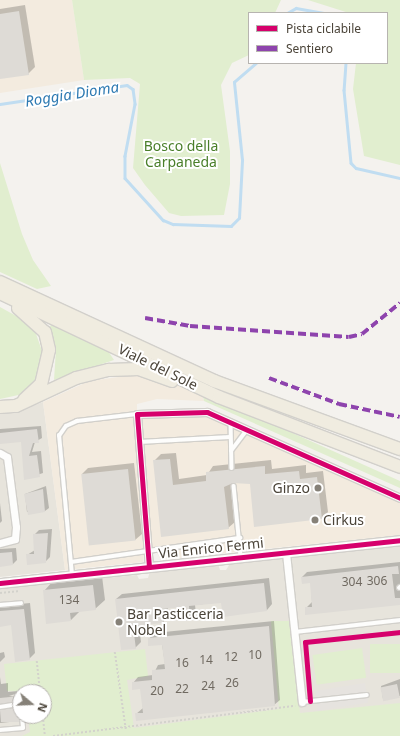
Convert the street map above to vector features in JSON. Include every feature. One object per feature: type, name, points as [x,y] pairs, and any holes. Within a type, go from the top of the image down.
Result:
[{"type":"highway","name":"Viale del Sole","points":[[0,282],[214,381],[307,417]]},
{"type":"highway","name":"Viale del Sole","points":[[0,295],[219,397],[317,437]]},
{"type":"highway","points":[[0,295],[32,318],[45,332],[49,350],[41,384],[16,406]]},
{"type":"highway","points":[[0,407],[16,406],[76,378],[109,370],[139,370],[219,397]]},
{"type":"highway","points":[[307,417],[400,441]]},
{"type":"highway","points":[[307,417],[400,448]]},
{"type":"highway","points":[[317,437],[400,458]]},
{"type":"highway","points":[[317,437],[400,467]]},
{"type":"street","points":[[149,567],[137,414],[207,412],[252,429],[400,498]]},
{"type":"street","points":[[0,453],[7,457],[16,533],[15,539],[0,544]]},
{"type":"street","name":"Via Enrico Fermi","points":[[0,583],[400,540]]},
{"type":"street","points":[[286,553],[302,702]]},
{"type":"lane","points":[[72,576],[59,436],[66,426],[77,421],[137,414]]},
{"type":"lane","points":[[231,420],[230,437],[232,468]]},
{"type":"lane","points":[[231,451],[245,431],[252,429]]},
{"type":"lane","points":[[139,442],[230,437]]},
{"type":"lane","points":[[234,486],[242,557]]},
{"type":"lane","points":[[71,562],[240,538]]},
{"type":"lane","points":[[0,605],[21,603]]},
{"type":"lane","points":[[295,632],[400,620]]},
{"type":"lane","points":[[302,702],[367,695]]},
{"type":"lane","points":[[0,707],[12,705]]},
{"type":"lane","points":[[0,730],[23,728],[23,724]]},
{"type":"path","points":[[0,593],[20,591]]},
{"type":"path","points":[[116,652],[126,729]]},
{"type":"path","points":[[37,661],[39,684]]},
{"type":"path","points":[[53,736],[126,729],[288,708],[302,702]]},
{"type":"path","points":[[288,708],[288,715]]},
{"type":"path","points":[[44,724],[45,736]]},
{"type":"shaded area","points":[[0,0],[72,0],[84,80],[0,93]]},
{"type":"shaded area","points":[[133,375],[165,380],[203,396],[204,401],[157,399],[137,404],[137,412],[200,410],[400,497],[400,535],[253,550],[249,544],[238,544],[236,552],[161,560],[157,553],[144,554],[143,562],[65,570],[43,402],[89,381]]},
{"type":"shaded area","points":[[43,402],[65,570],[0,577],[0,411],[19,411]]},
{"type":"shaded area","points":[[400,545],[400,705],[186,736],[0,736],[0,588],[137,575],[139,579],[148,578],[150,571],[218,564],[220,570],[226,570],[231,562],[282,556],[287,560],[304,554]]},
{"type":"shaded area","points":[[365,683],[368,703],[318,711],[315,691]]},
{"type":"green space","name":"Bosco della Carpaneda","points":[[72,0],[281,0],[275,12],[248,12],[248,55],[232,63],[221,85],[230,151],[230,184],[224,215],[181,216],[169,213],[145,185],[133,168],[140,84],[130,78],[84,80]]},
{"type":"green space","points":[[308,0],[400,0],[400,165],[364,156],[353,89],[356,64],[388,64],[388,12],[346,12]]},
{"type":"green space","points":[[0,163],[22,234],[33,260],[51,286],[37,289],[0,272]]},
{"type":"green space","points":[[0,307],[27,322],[35,331],[42,351],[39,373],[33,385],[23,394],[0,399]]},
{"type":"green space","points":[[51,325],[106,348],[114,360],[54,380],[56,349],[48,329]]},
{"type":"green space","points":[[203,396],[230,405],[400,481],[400,488],[204,401]]},
{"type":"green space","points":[[271,621],[289,621],[300,713],[400,703],[400,736],[22,736],[30,732],[29,724],[52,724],[52,684],[12,684],[12,691],[7,691],[4,664],[145,649],[148,676],[127,680],[134,728],[279,709]]},
{"type":"green space","points":[[370,644],[400,644],[400,673],[370,673]]},
{"type":"green space","points":[[362,648],[366,678],[317,685],[312,655]]},
{"type":"building","points":[[19,11],[29,75],[0,79],[0,14]]},
{"type":"building","points":[[37,429],[39,443],[33,443],[29,456],[37,455],[40,477],[24,480],[21,442],[0,444],[0,433]]},
{"type":"building","points":[[170,459],[173,485],[206,481],[206,472],[265,466],[265,474],[299,471],[300,479],[317,477],[322,519],[254,527],[250,484],[233,483],[224,487],[229,529],[161,537],[153,460]]},
{"type":"building","points":[[128,469],[136,541],[89,546],[81,474]]},
{"type":"building","points":[[43,489],[45,512],[28,515],[24,494]]},
{"type":"building","points":[[48,533],[46,563],[27,565],[26,554],[34,554],[33,534]]},
{"type":"building","points":[[12,552],[13,565],[0,567],[0,553]]},
{"type":"building","points":[[398,566],[399,574],[392,574],[395,598],[400,598],[400,605],[305,615],[305,607],[312,607],[310,583],[302,584],[301,577]]},
{"type":"building","points":[[264,583],[267,611],[223,617],[221,603],[189,606],[190,621],[184,621],[183,607],[162,609],[163,623],[133,626],[136,649],[121,650],[115,599]]},
{"type":"building","points":[[93,585],[96,610],[70,613],[71,621],[46,624],[43,590]]},
{"type":"building","points":[[24,609],[30,660],[15,662],[11,625],[0,627],[0,611]]},
{"type":"building","points":[[269,626],[275,706],[136,721],[135,713],[143,713],[140,689],[132,690],[132,682],[152,680],[152,670],[165,669],[162,645],[148,646],[148,638]]},
{"type":"building","points":[[397,684],[400,698],[383,701],[380,688]]},
{"type":"building","points":[[12,697],[12,702],[0,704],[0,698]]},
{"type":"building","points":[[12,708],[12,722],[1,722],[0,710]]},
{"type":"waterway","name":"Roggia Dioma","points":[[289,12],[296,8],[318,12]]},
{"type":"waterway","name":"Roggia Dioma","points":[[0,104],[127,85],[133,89],[135,104],[125,156],[125,178],[163,220],[173,224],[231,226],[239,218],[242,160],[234,82],[255,64]]},
{"type":"waterway","name":"Roggia Dioma","points":[[346,64],[344,90],[351,163],[356,168],[400,178]]},
{"type":"marked path","points":[[145,318],[190,326],[349,337],[362,334],[400,303]]},
{"type":"marked path","points":[[269,378],[339,404],[400,417]]},
{"type":"cycle path","points":[[149,567],[137,414],[207,412],[400,498]]},
{"type":"cycle path","points":[[0,583],[400,540]]},
{"type":"cycle path","points":[[310,701],[305,642],[400,632]]},
{"type":"place","name":"Ginzo","points":[[318,488]]},
{"type":"place","name":"Cirkus","points":[[315,520]]},
{"type":"place","name":"Bar Pasticceria Nobel","points":[[119,622]]}]
